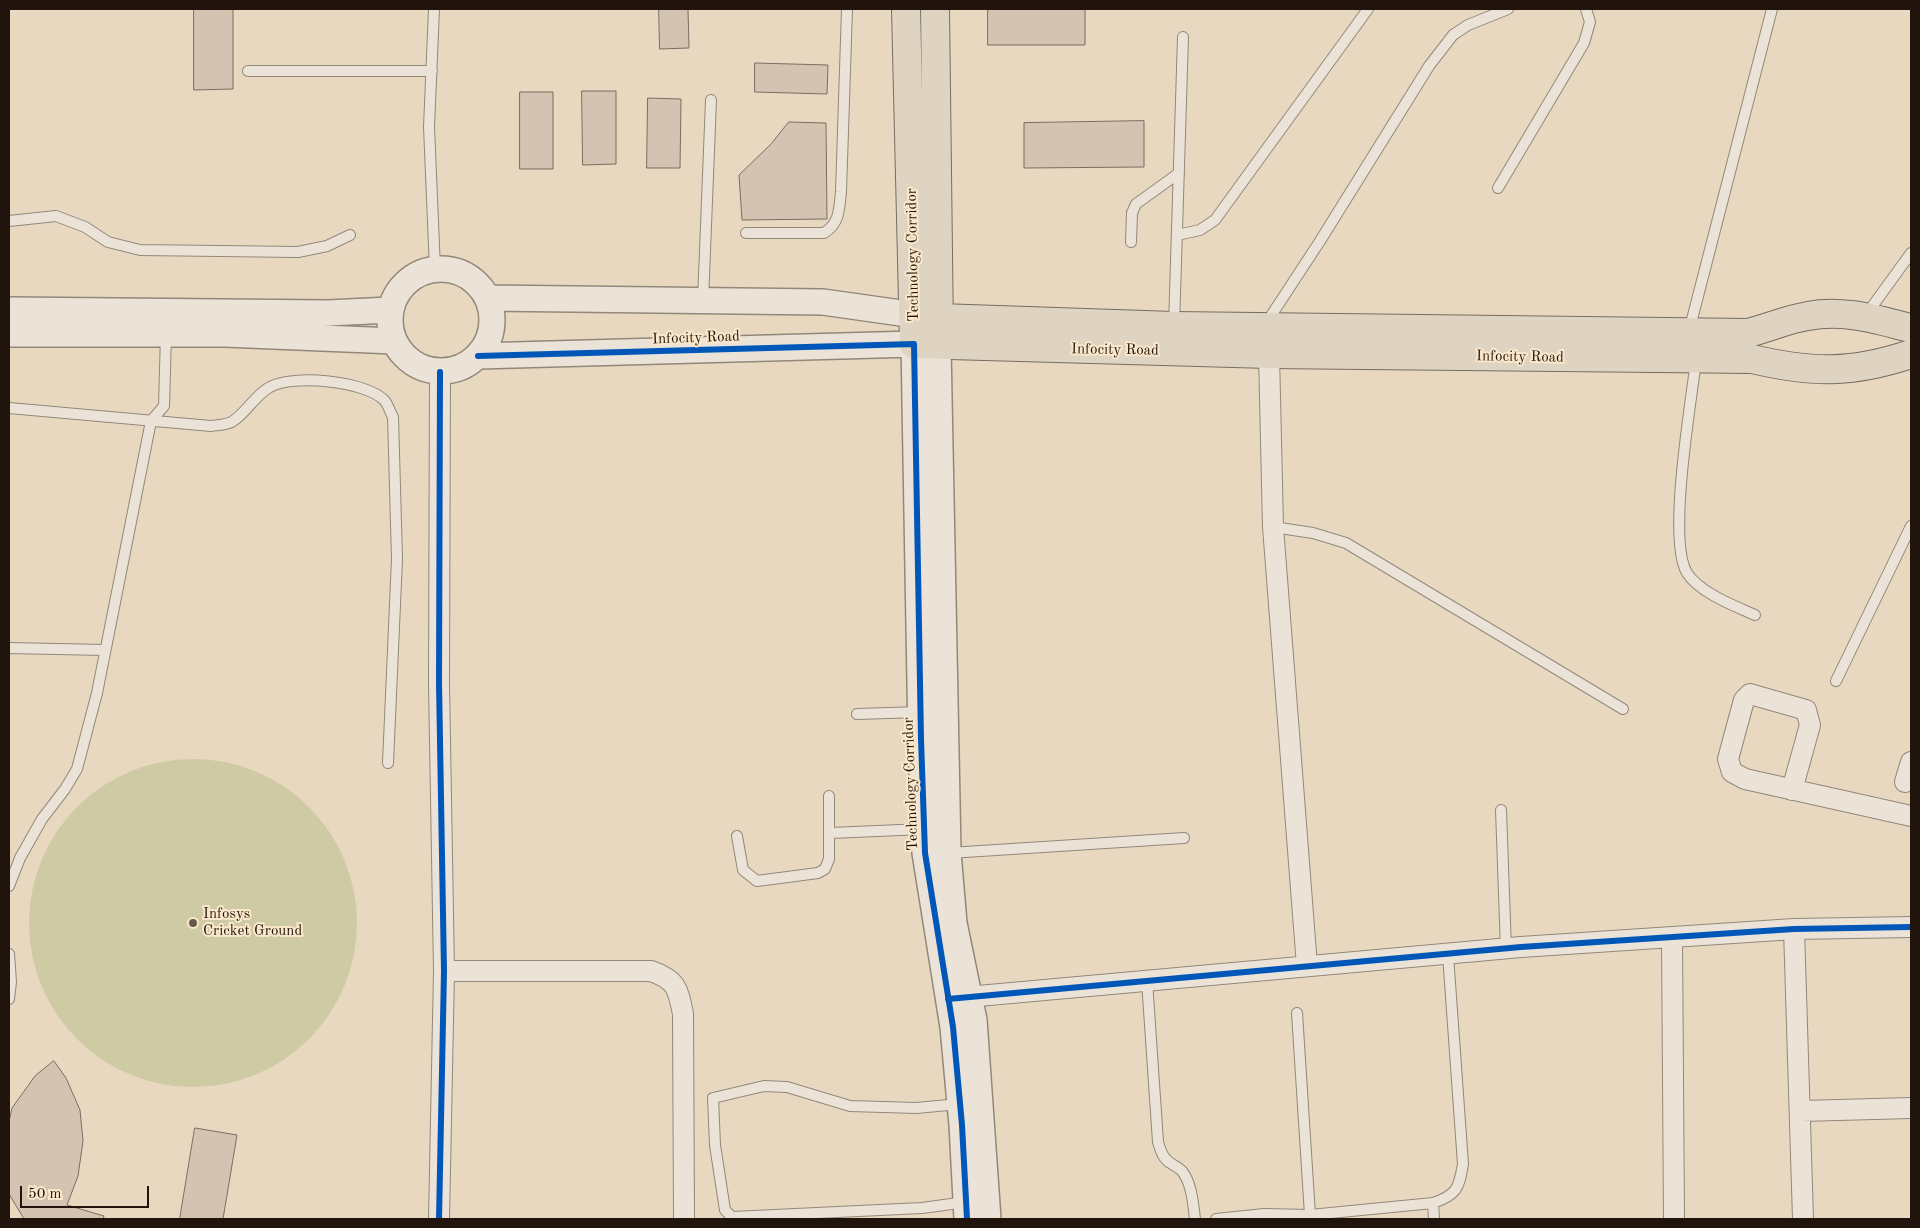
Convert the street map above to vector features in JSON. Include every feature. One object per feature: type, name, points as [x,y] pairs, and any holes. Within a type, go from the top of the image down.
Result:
[{"type":"main road","name":"Technology Corridor","points":[[906,9],[927,317]]},
{"type":"main road","points":[[926,345],[935,9]]},
{"type":"main road","name":"Infocity Road","points":[[926,345],[1269,354],[1696,359],[1750,346],[1808,316],[1841,313],[1865,316],[1911,329]]},
{"type":"main road","name":"Infocity Road","points":[[927,317],[1262,328],[1689,332],[1750,346],[1786,367],[1821,371],[1883,364],[1911,354]]},
{"type":"street","points":[[435,269],[455,270],[469,276],[480,286],[488,298],[492,313],[492,328],[487,343],[478,356],[454,370],[440,372],[414,364],[403,355],[394,341],[389,326],[390,310],[396,295],[405,282],[416,275],[435,269]]},
{"type":"street","name":"Infocity Road","points":[[488,298],[823,302],[927,317]]},
{"type":"street","points":[[9,310],[328,313],[390,310]]},
{"type":"street","points":[[9,334],[225,334],[394,341]]},
{"type":"street","name":"Infocity Road","points":[[478,356],[926,345]]},
{"type":"street","points":[[926,345],[948,853],[959,998],[974,1020],[988,1219]]},
{"type":"street","name":"Technology Corridor","points":[[926,345],[921,712],[925,853],[959,998],[960,1104],[967,1211]]},
{"type":"street","points":[[1269,354],[1273,527],[1307,966]]},
{"type":"street","points":[[439,1219],[444,971],[439,683],[440,372]]},
{"type":"street","points":[[1792,790],[1810,725],[1806,710],[1750,694],[1744,700],[1728,759],[1732,772],[1745,779],[1792,790],[1911,816]]},
{"type":"street","points":[[1905,782],[1911,762]]},
{"type":"street","points":[[959,998],[1506,949],[1794,929],[1911,927]]},
{"type":"street","points":[[1794,929],[1803,1219]]},
{"type":"street","points":[[1672,938],[1674,1219]]},
{"type":"street","points":[[444,971],[651,970],[667,976],[679,992],[683,1014],[684,1219]]},
{"type":"street","points":[[1801,1111],[1911,1108]]},
{"type":"lane","points":[[434,9],[429,127],[435,269]]},
{"type":"lane","points":[[746,233],[824,233],[833,228],[838,218],[841,192],[847,9]]},
{"type":"lane","points":[[1177,236],[1200,230],[1215,220],[1368,9]]},
{"type":"lane","points":[[1262,328],[1320,241],[1429,66],[1453,35],[1468,25],[1508,9]]},
{"type":"lane","points":[[1498,188],[1584,43],[1590,22],[1586,9]]},
{"type":"lane","points":[[1689,332],[1772,9]]},
{"type":"lane","points":[[1174,326],[1183,37]]},
{"type":"lane","points":[[248,71],[432,71]]},
{"type":"lane","points":[[703,300],[710,100]]},
{"type":"lane","points":[[1131,242],[1132,213],[1136,204],[1179,173]]},
{"type":"lane","points":[[9,221],[56,216],[85,227],[108,242],[140,250],[298,252],[327,246],[350,235]]},
{"type":"lane","points":[[1865,316],[1911,253]]},
{"type":"lane","points":[[9,886],[20,858],[42,819],[65,789],[76,769],[97,693],[151,420],[164,406],[166,334]]},
{"type":"lane","points":[[1696,359],[1682,485],[1679,528],[1680,553],[1688,574],[1714,596],[1755,615]]},
{"type":"lane","points":[[9,408],[211,426],[233,422],[250,402],[271,386],[294,381],[349,383],[369,389],[385,401],[393,417],[397,559],[388,763]]},
{"type":"lane","points":[[1836,682],[1911,526]]},
{"type":"lane","points":[[1273,527],[1312,533],[1346,543],[1624,709]]},
{"type":"lane","points":[[9,648],[105,650]]},
{"type":"lane","points":[[857,714],[921,712]]},
{"type":"lane","points":[[737,836],[742,870],[749,878],[768,882],[818,873],[825,869],[829,860],[829,796]]},
{"type":"lane","points":[[1501,810],[1506,949]]},
{"type":"lane","points":[[830,833],[924,829]]},
{"type":"lane","points":[[948,853],[1184,838]]},
{"type":"lane","points":[[9,954],[11,982],[9,999]]},
{"type":"lane","points":[[1216,1219],[1264,1214],[1310,1215],[1433,1203],[1448,1198],[1459,1186],[1463,1164],[1448,955]]},
{"type":"lane","points":[[1147,981],[1158,1142],[1162,1155],[1169,1163],[1181,1169],[1191,1189],[1195,1219]]},
{"type":"lane","points":[[1297,1013],[1310,1215]]},
{"type":"lane","points":[[960,1104],[916,1108],[850,1106],[787,1087],[764,1086],[713,1098],[715,1145],[725,1210],[732,1217],[922,1208],[967,1211]]},
{"type":"lane","points":[[1433,1203],[1434,1219]]},
{"type":"shaded area","name":"Infosys Cricket Ground","points":[[193,759],[225,762],[256,771],[284,786],[309,807],[330,832],[345,860],[354,891],[357,923],[354,955],[345,986],[330,1014],[309,1039],[284,1060],[256,1075],[225,1084],[193,1087],[161,1084],[130,1075],[102,1060],[77,1039],[56,1014],[41,986],[32,955],[29,923],[32,891],[41,860],[56,832],[77,807],[102,786],[130,771],[161,762]]},
{"type":"building","points":[[194,9],[233,9],[233,89],[194,90]]},
{"type":"building","points":[[659,9],[688,9],[689,48],[660,49]]},
{"type":"building","points":[[988,9],[1085,9],[1085,45],[988,45]]},
{"type":"building","points":[[755,63],[828,65],[827,94],[755,92]]},
{"type":"building","points":[[582,91],[616,91],[616,164],[583,165]]},
{"type":"building","points":[[520,92],[553,92],[553,169],[520,169]]},
{"type":"building","points":[[648,98],[681,99],[680,168],[647,168]]},
{"type":"building","points":[[1144,121],[1144,167],[1024,168],[1024,123]]},
{"type":"building","points":[[789,122],[826,123],[827,219],[742,220],[739,175],[771,144]]},
{"type":"building","points":[[54,1061],[66,1078],[80,1110],[83,1141],[78,1176],[67,1205],[104,1216],[103,1219],[24,1219],[9,1194],[9,1121],[12,1108],[35,1076]]},
{"type":"building","points":[[195,1128],[237,1135],[223,1219],[180,1219]]},
{"type":"cycle path","points":[[478,356],[914,344],[921,739],[925,853],[953,1027],[962,1125],[967,1219]]},
{"type":"cycle path","points":[[439,1219],[444,971],[439,683],[440,372]]},
{"type":"cycle path","points":[[948,999],[1521,947],[1794,929],[1911,927]]},
{"type":"place","name":"Infosys Cricket Ground","points":[[193,923]]}]
